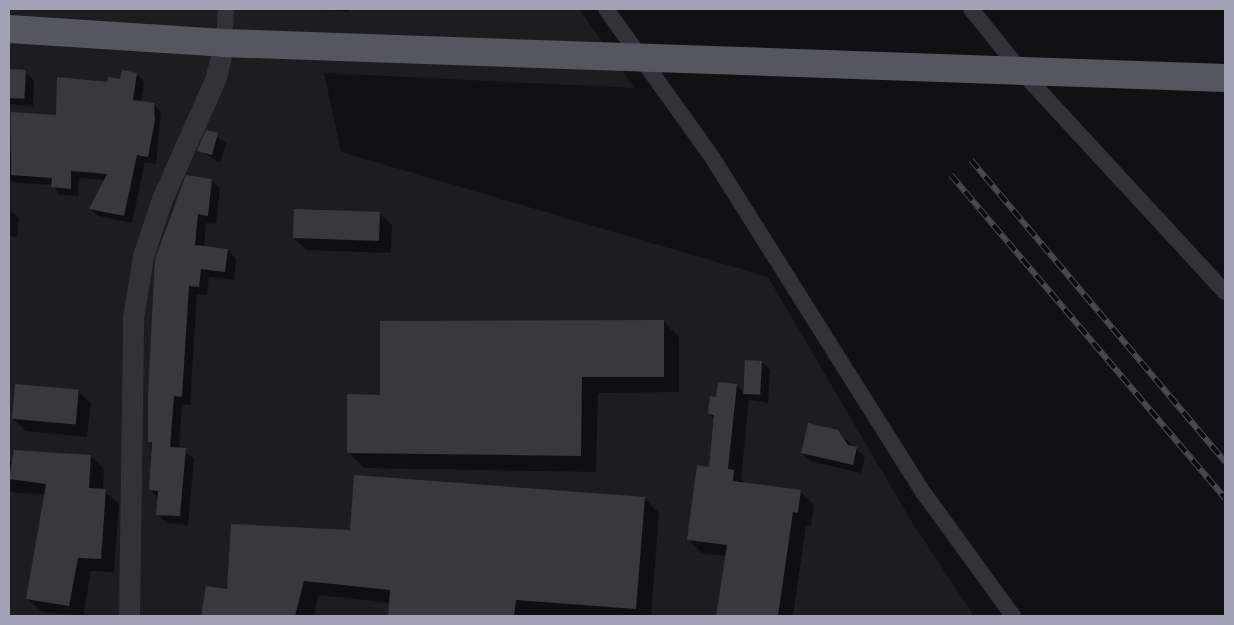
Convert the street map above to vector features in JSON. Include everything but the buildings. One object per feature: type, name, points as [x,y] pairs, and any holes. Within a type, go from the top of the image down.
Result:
[{"type":"highway","points":[[9,29],[224,43],[1225,78]]},
{"type":"street","points":[[130,616],[133,318],[143,256],[162,199],[216,77],[224,43],[226,9]]},
{"type":"street","points":[[606,9],[710,154],[923,492],[1013,616]]},
{"type":"street","points":[[972,9],[1021,71],[1225,292]]},
{"type":"shaded area","points":[[9,9],[579,9],[634,88],[324,73],[341,152],[768,277],[910,519],[974,616],[9,616]]},
{"type":"railway","points":[[971,160],[1225,462]]},
{"type":"railway","points":[[951,175],[1225,498]]}]
